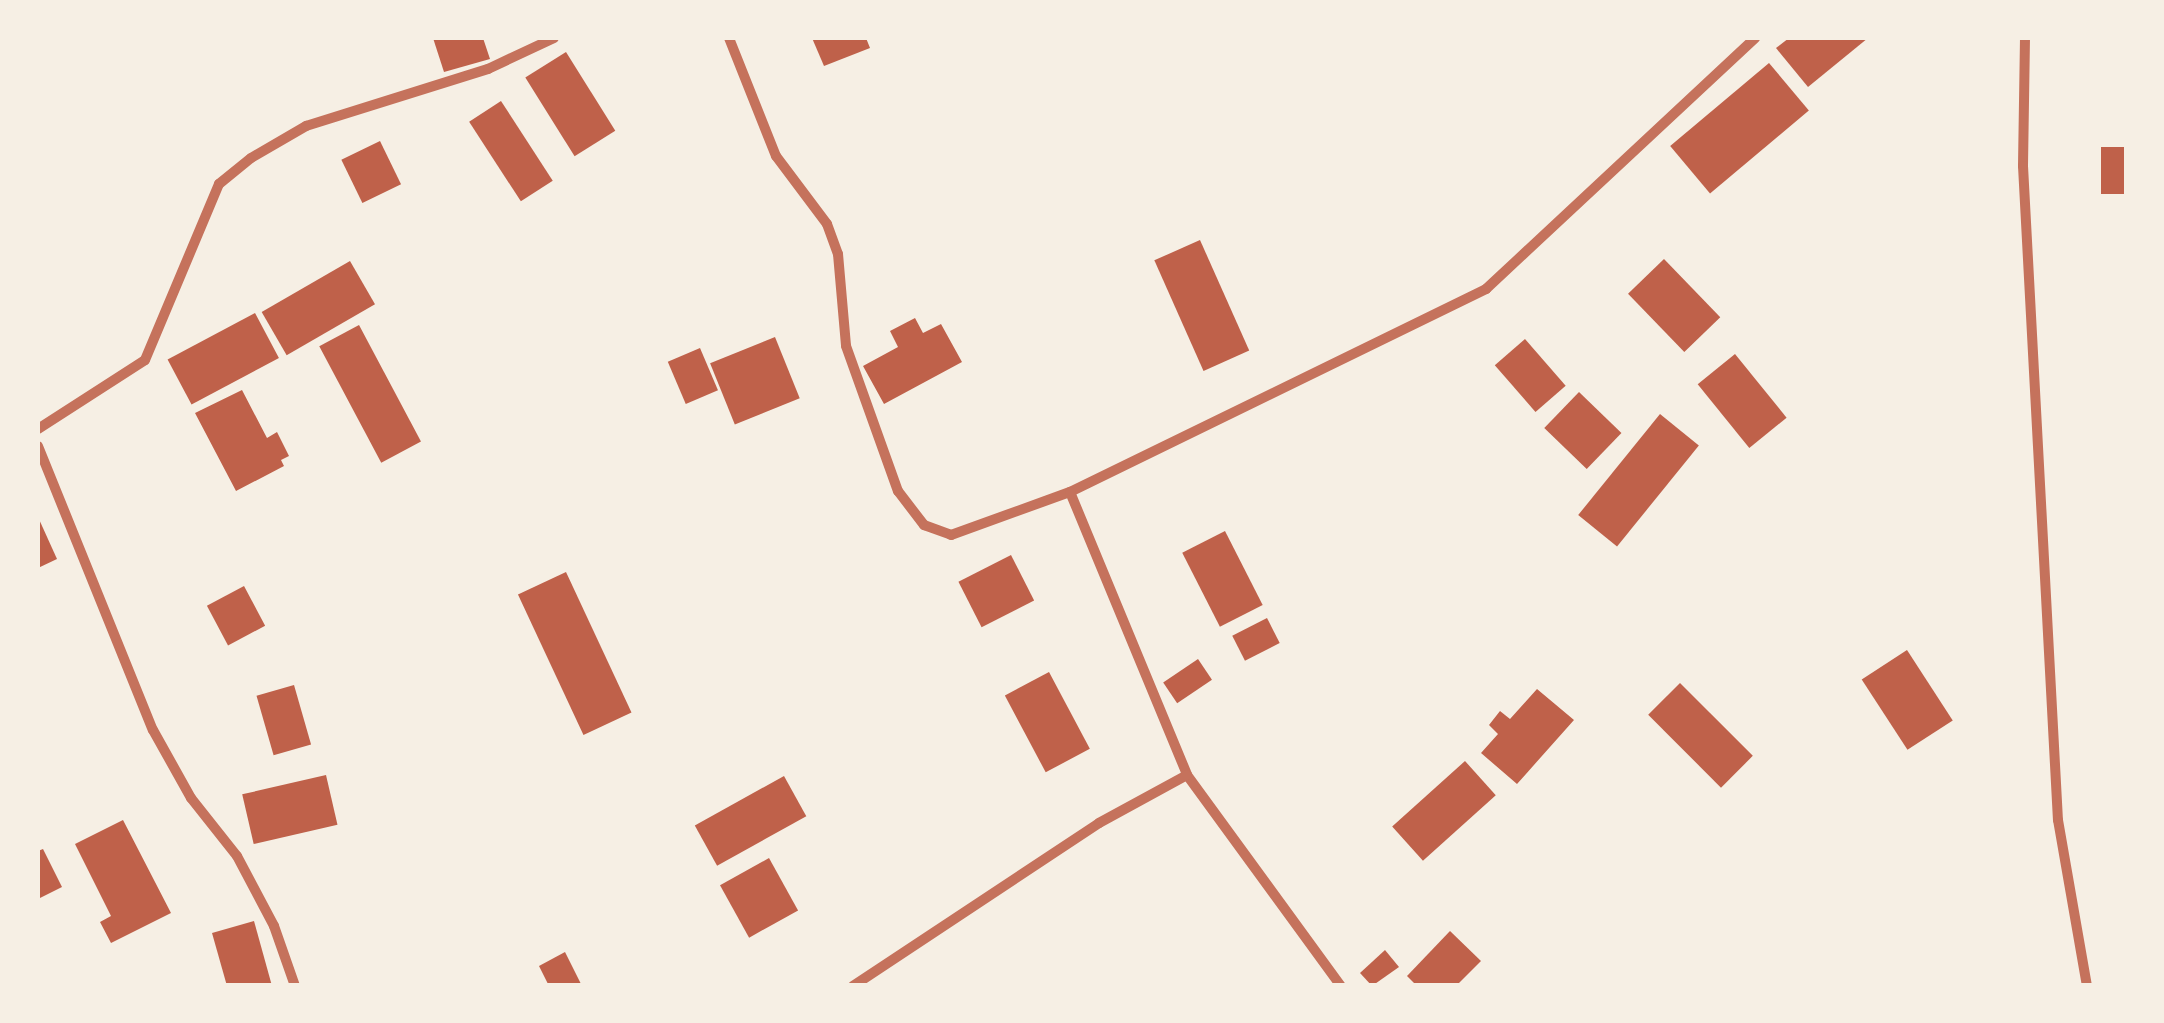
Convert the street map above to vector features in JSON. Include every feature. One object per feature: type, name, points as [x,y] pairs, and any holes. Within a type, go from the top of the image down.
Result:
[{"type":"street","points":[[38,429],[145,360],[218,184],[250,158],[306,126],[488,69],[554,38]]},
{"type":"street","points":[[729,38],[776,156],[827,224],[838,254],[846,346],[898,491],[924,525],[951,535],[1070,492],[1486,288],[1755,38]]},
{"type":"street","points":[[2025,38],[2024,166],[2058,820],[2087,986]]},
{"type":"street","points":[[38,446],[153,730],[191,798],[237,856],[274,926],[296,986]]},
{"type":"street","points":[[1070,492],[1187,775],[1341,986]]},
{"type":"street","points":[[853,986],[1099,823],[1187,775]]},
{"type":"building","points":[[433,38],[483,38],[490,59],[444,72]]},
{"type":"building","points":[[812,38],[866,38],[870,48],[824,66]]},
{"type":"building","points":[[1789,38],[1868,38],[1808,87],[1776,48]]},
{"type":"building","points":[[566,52],[615,131],[575,156],[525,77]]},
{"type":"building","points":[[1769,63],[1809,110],[1710,193],[1670,146]]},
{"type":"building","points":[[501,101],[553,181],[521,201],[469,122]]},
{"type":"building","points":[[380,141],[401,184],[362,203],[341,160]]},
{"type":"building","points":[[2101,147],[2126,147],[2126,194],[2101,194]]},
{"type":"building","points":[[1200,240],[1249,351],[1204,371],[1154,260]]},
{"type":"building","points":[[1664,259],[1720,317],[1684,352],[1628,294]]},
{"type":"building","points":[[350,261],[375,304],[287,355],[262,312]]},
{"type":"building","points":[[255,313],[279,358],[192,405],[168,359]]},
{"type":"building","points":[[915,318],[923,333],[941,324],[962,362],[884,404],[863,366],[898,347],[890,331]]},
{"type":"building","points":[[359,325],[421,442],[381,463],[319,346]]},
{"type":"building","points":[[775,337],[800,398],[735,424],[710,363]]},
{"type":"building","points":[[1525,339],[1566,386],[1535,412],[1495,365]]},
{"type":"building","points":[[700,348],[718,390],[686,404],[668,362]]},
{"type":"building","points":[[1735,354],[1787,418],[1749,448],[1698,384]]},
{"type":"building","points":[[242,390],[267,438],[277,432],[289,456],[281,460],[284,466],[236,491],[195,413]]},
{"type":"building","points":[[1579,392],[1621,433],[1587,469],[1544,428]]},
{"type":"building","points":[[1660,414],[1699,445],[1617,546],[1578,515]]},
{"type":"building","points":[[38,517],[57,559],[38,568]]},
{"type":"building","points":[[1225,531],[1263,605],[1220,627],[1182,553]]},
{"type":"building","points":[[1011,555],[1034,600],[982,627],[958,582]]},
{"type":"building","points":[[566,572],[632,712],[583,735],[518,594]]},
{"type":"building","points":[[244,586],[265,626],[228,645],[207,606]]},
{"type":"building","points":[[1267,618],[1280,643],[1245,661],[1232,636]]},
{"type":"building","points":[[1907,650],[1953,720],[1907,750],[1862,679]]},
{"type":"building","points":[[1198,659],[1212,680],[1177,703],[1163,682]]},
{"type":"building","points":[[1049,672],[1090,749],[1046,772],[1005,695]]},
{"type":"building","points":[[1680,683],[1753,756],[1721,788],[1648,715]]},
{"type":"building","points":[[294,685],[311,745],[274,755],[257,696]]},
{"type":"building","points":[[1537,689],[1574,720],[1517,784],[1481,753],[1498,734],[1489,725],[1500,711],[1510,719]]},
{"type":"building","points":[[1465,761],[1496,795],[1423,861],[1392,827]]},
{"type":"building","points":[[326,775],[337,825],[254,844],[242,794]]},
{"type":"building","points":[[784,776],[806,816],[717,866],[695,825]]},
{"type":"building","points":[[123,820],[171,913],[111,943],[100,922],[111,916],[75,844]]},
{"type":"building","points":[[43,849],[62,887],[38,899],[38,851]]},
{"type":"building","points":[[769,858],[798,910],[749,938],[720,885]]},
{"type":"building","points":[[254,921],[272,986],[227,986],[212,933]]},
{"type":"building","points":[[1450,931],[1481,961],[1456,986],[1417,986],[1407,976]]},
{"type":"building","points":[[1385,950],[1399,967],[1372,986],[1360,973]]},
{"type":"building","points":[[565,952],[582,986],[549,986],[539,966]]}]
